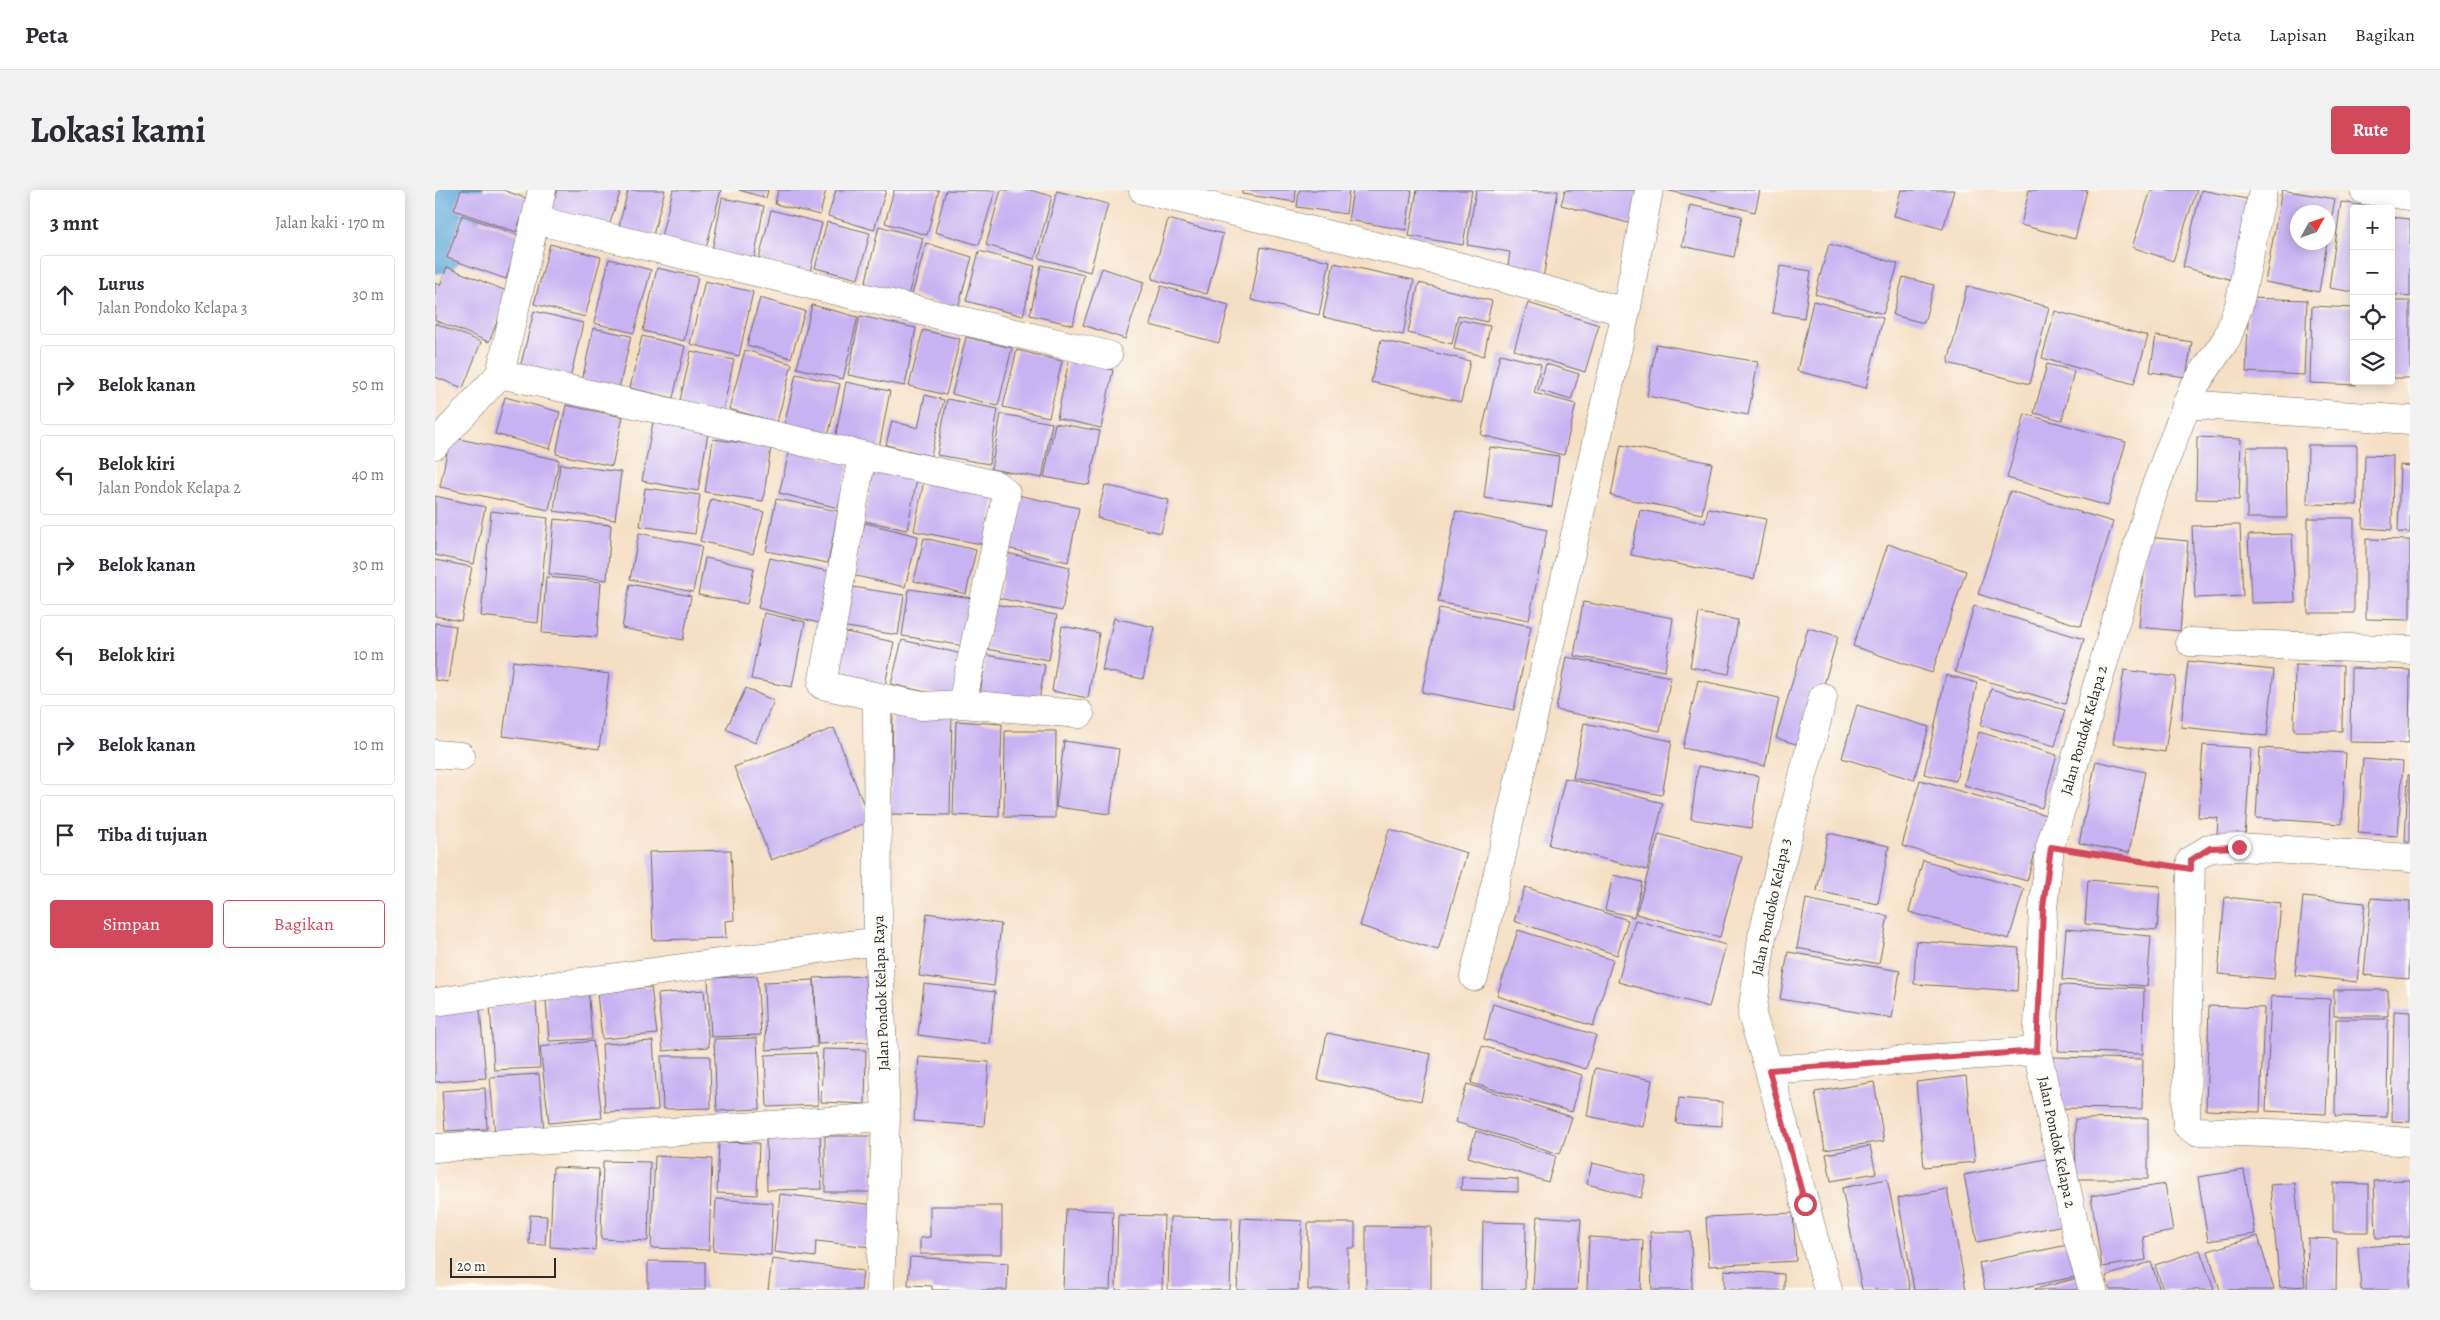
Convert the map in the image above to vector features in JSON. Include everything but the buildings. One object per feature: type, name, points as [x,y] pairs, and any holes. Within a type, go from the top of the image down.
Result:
[{"type":"street","points":[[435,446],[500,374],[542,190]]},
{"type":"street","points":[[1143,190],[1458,266],[1627,312]]},
{"type":"street","points":[[1474,977],[1627,312],[1649,190]]},
{"type":"street","name":"Jalan Pondok Kelapa 2","points":[[2093,1290],[2071,1208],[2037,1051],[2043,908],[2051,847],[2153,493],[2193,388],[2227,338],[2239,305],[2263,190]]},
{"type":"street","points":[[2364,190],[2410,196]]},
{"type":"street","points":[[535,220],[1108,355]]},
{"type":"street","points":[[500,374],[862,455],[984,480],[996,485],[1007,493],[962,704]]},
{"type":"street","points":[[2186,404],[2410,420]]},
{"type":"street","points":[[862,455],[823,686],[922,706],[962,704],[1080,714]]},
{"type":"street","points":[[2190,642],[2410,650]]},
{"type":"street","name":"Jalan Pondok Kelapa Raya","points":[[877,697],[878,941],[886,1117],[880,1290]]},
{"type":"street","name":"Jalan Pondoko Kelapa 3","points":[[1823,697],[1762,936],[1753,988],[1752,1015],[1769,1070],[1828,1290]]},
{"type":"street","points":[[2410,858],[2239,847],[2210,848],[2191,860],[2187,1125],[2195,1131],[2303,1134],[2410,1142]]},
{"type":"street","points":[[435,1002],[878,941]]},
{"type":"street","points":[[1769,1070],[2037,1051]]},
{"type":"street","points":[[435,1148],[886,1117]]},
{"type":"path","points":[[2051,847],[2191,869]]},
{"type":"waterway","points":[[435,242],[453,200],[450,190]]},
{"type":"route","points":[[1805,1204],[1769,1070],[2037,1051],[2043,908],[2051,847],[2191,869],[2191,860],[2210,848],[2239,847]]}]
